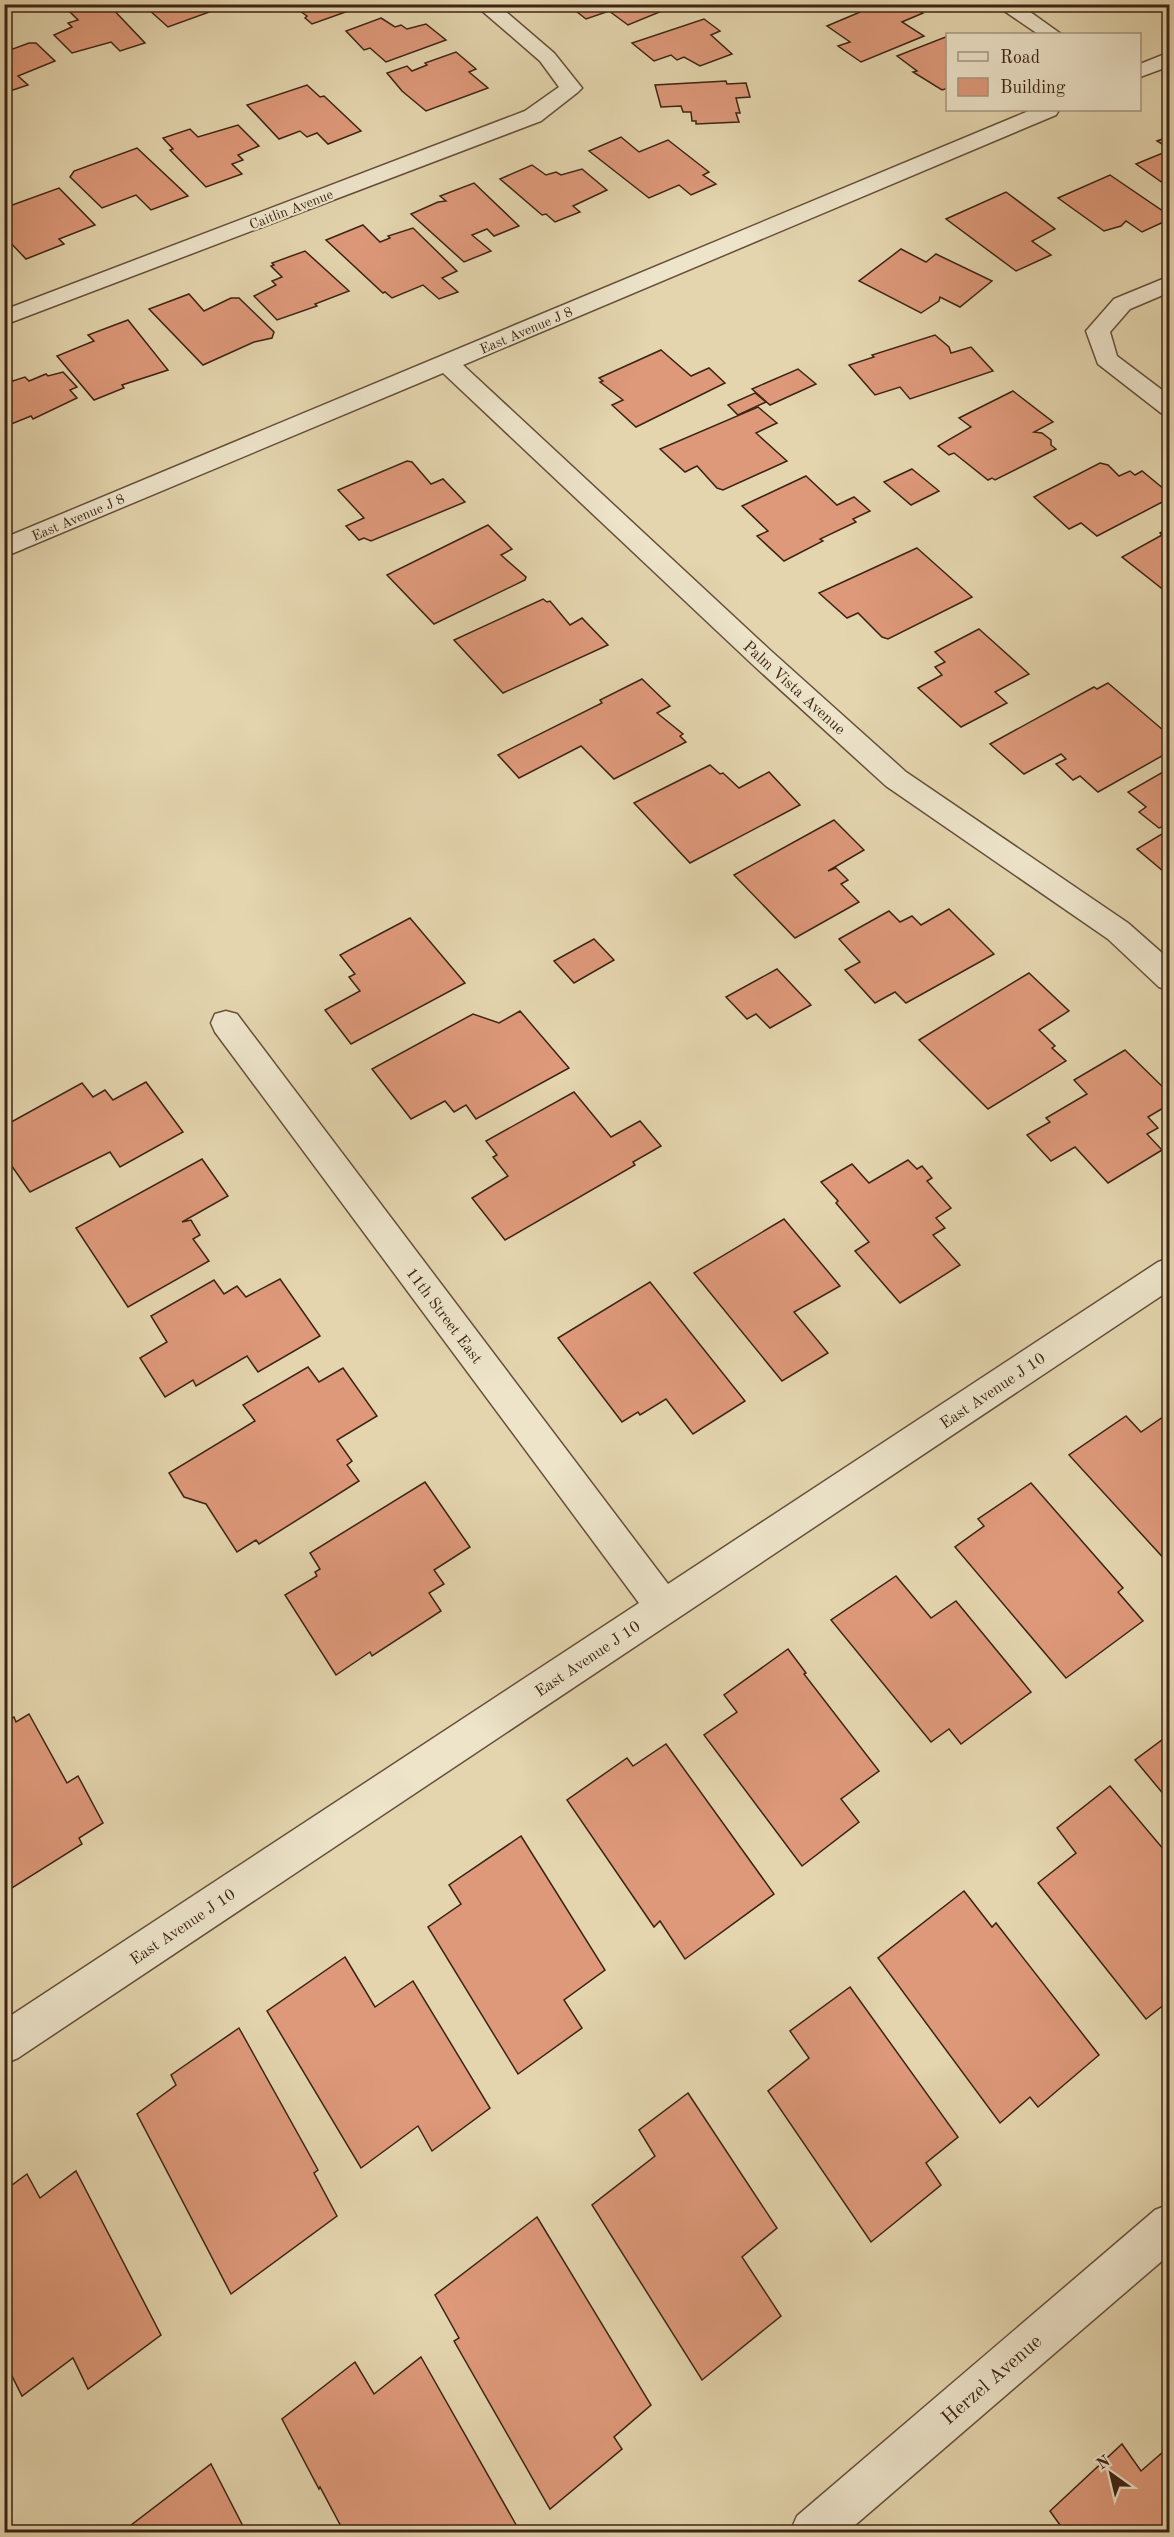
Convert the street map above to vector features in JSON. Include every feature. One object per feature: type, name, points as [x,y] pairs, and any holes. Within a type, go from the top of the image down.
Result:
[{"type":"street","name":"Caitlin Avenue","points":[[4,318],[533,116],[571,88],[547,57],[484,4]]},
{"type":"street","points":[[1004,4],[1049,33]]},
{"type":"street","points":[[1141,71],[1170,58]]},
{"type":"street","name":"East Avenue J 8","points":[[4,548],[1045,111]]},
{"type":"street","points":[[1170,283],[1122,304],[1098,331],[1106,359],[1170,408]]},
{"type":"street","name":"Palm Vista Avenue","points":[[447,363],[761,657],[896,778],[1118,931],[1170,979]]},
{"type":"street","name":"11th Street East","points":[[226,1023],[664,1607]]},
{"type":"street","name":"East Avenue J 10","points":[[4,2044],[1170,1272]]},
{"type":"street","name":"Herzel Avenue","points":[[813,2532],[1170,2225]]},
{"type":"building","points":[[88,4],[108,4],[145,43],[120,51],[111,42],[72,53],[54,35],[72,27],[68,23],[78,20],[70,12],[72,10]]},
{"type":"building","points":[[136,4],[224,4],[226,6],[168,27],[148,9],[142,11]]},
{"type":"building","points":[[290,4],[368,4],[312,24],[305,18],[307,16]]},
{"type":"building","points":[[567,4],[679,4],[628,25],[609,11],[586,19]]},
{"type":"building","points":[[879,4],[910,4],[923,13],[902,22],[924,36],[861,62],[838,46],[850,42],[827,26]]},
{"type":"building","points":[[381,18],[395,27],[401,25],[407,29],[426,24],[446,40],[386,62],[370,48],[364,50],[346,31]]},
{"type":"building","points":[[704,19],[720,31],[711,35],[732,54],[700,66],[684,57],[677,60],[671,55],[654,61],[632,43]]},
{"type":"building","points":[[946,37],[946,89],[942,90],[913,72],[917,71],[897,56]]},
{"type":"building","points":[[36,43],[55,61],[18,76],[28,85],[4,93],[4,46],[9,45],[13,49]]},
{"type":"building","points":[[456,52],[476,69],[469,72],[488,88],[426,111],[402,91],[387,73],[407,66],[412,71],[427,65],[425,63]]},
{"type":"building","points":[[726,81],[727,84],[746,83],[750,97],[736,98],[740,113],[736,113],[739,122],[696,124],[696,121],[692,121],[691,112],[683,112],[681,106],[661,107],[655,85]]},
{"type":"building","points":[[307,85],[320,97],[324,96],[361,131],[328,144],[317,133],[307,137],[300,131],[279,139],[247,105]]},
{"type":"building","points":[[238,125],[259,146],[238,155],[243,160],[232,164],[242,174],[206,187],[170,150],[173,149],[163,138],[190,129],[198,137]]},
{"type":"building","points":[[1170,136],[1170,149],[1157,141]]},
{"type":"building","points":[[621,137],[639,152],[668,140],[709,172],[703,175],[716,184],[691,195],[679,185],[649,198],[589,151]]},
{"type":"building","points":[[137,148],[188,196],[151,210],[136,195],[102,208],[70,177],[74,171]]},
{"type":"building","points":[[1170,150],[1170,188],[1136,164]]},
{"type":"building","points":[[532,165],[546,175],[556,172],[561,175],[582,169],[607,190],[573,206],[580,212],[555,222],[546,214],[542,215],[500,179]]},
{"type":"building","points":[[1110,175],[1170,216],[1170,219],[1142,232],[1126,221],[1121,226],[1104,231],[1058,198]]},
{"type":"building","points":[[474,183],[519,226],[494,236],[487,229],[472,235],[491,251],[464,262],[411,214],[438,202],[446,201],[440,196]]},
{"type":"building","points":[[59,188],[95,225],[59,239],[64,244],[26,259],[5,237],[9,235],[4,230],[4,208]]},
{"type":"building","points":[[1006,192],[1055,229],[1032,241],[1051,255],[1016,271],[946,219]]},
{"type":"building","points":[[363,225],[380,242],[390,238],[388,236],[413,228],[457,271],[442,278],[458,292],[439,299],[423,285],[392,298],[385,292],[383,293],[326,240]]},
{"type":"building","points":[[901,249],[926,262],[936,254],[992,281],[960,307],[940,297],[939,301],[921,313],[859,281]]},
{"type":"building","points":[[305,251],[349,291],[315,304],[317,306],[277,320],[254,296],[276,285],[272,281],[282,277],[271,266],[274,265],[272,263]]},
{"type":"building","points":[[189,294],[204,311],[231,298],[239,298],[274,332],[272,338],[254,342],[203,365],[149,309]]},
{"type":"building","points":[[128,320],[168,370],[122,385],[124,388],[94,400],[57,356],[94,341],[88,335]]},
{"type":"building","points":[[935,335],[949,347],[951,353],[971,347],[993,371],[910,399],[900,387],[875,395],[849,365],[874,357],[872,355]]},
{"type":"building","points":[[661,350],[691,376],[709,368],[725,383],[636,427],[612,405],[623,400],[600,382],[603,381],[599,378]]},
{"type":"building","points":[[798,369],[816,384],[770,405],[752,389]]},
{"type":"building","points":[[4,372],[13,381],[25,377],[29,381],[46,374],[48,376],[63,372],[77,387],[70,390],[77,398],[33,419],[31,416],[4,427]]},
{"type":"building","points":[[1013,391],[1053,422],[1034,432],[1042,433],[1051,440],[1051,445],[1056,449],[995,480],[992,478],[988,480],[954,453],[949,455],[938,446],[971,427],[959,418]]},
{"type":"building","points":[[755,393],[766,402],[738,415],[728,405]]},
{"type":"building","points":[[758,407],[777,423],[756,433],[787,461],[723,490],[717,488],[697,466],[685,472],[660,449]]},
{"type":"building","points":[[407,461],[412,462],[431,484],[443,479],[465,502],[371,541],[364,538],[359,540],[346,526],[364,518],[338,490]]},
{"type":"building","points":[[1100,463],[1108,465],[1119,476],[1130,471],[1135,475],[1142,471],[1170,494],[1170,498],[1097,536],[1081,523],[1069,529],[1034,497]]},
{"type":"building","points":[[912,469],[939,491],[911,505],[884,482]]},
{"type":"building","points":[[806,476],[837,505],[854,497],[870,511],[853,519],[856,522],[820,539],[823,541],[784,561],[757,536],[768,531],[742,506]]},
{"type":"building","points":[[488,525],[512,549],[501,555],[526,577],[525,580],[434,624],[387,575]]},
{"type":"building","points":[[1170,528],[1170,595],[1122,557],[1162,535],[1160,533]]},
{"type":"building","points":[[917,548],[972,597],[888,639],[882,637],[858,613],[847,618],[819,593]]},
{"type":"building","points":[[543,599],[550,601],[570,625],[582,618],[608,645],[503,693],[454,640]]},
{"type":"building","points":[[979,629],[1029,674],[995,692],[1007,703],[961,727],[918,688],[942,675],[935,667],[945,662],[935,652]]},
{"type":"building","points":[[642,679],[670,706],[657,713],[683,734],[680,736],[686,742],[614,779],[581,746],[519,778],[498,755],[602,703],[600,700]]},
{"type":"building","points":[[1108,683],[1170,736],[1170,748],[1166,750],[1169,752],[1098,792],[1080,776],[1073,780],[1056,764],[1066,759],[1061,754],[1024,774],[990,744],[1094,687],[1097,689]]},
{"type":"building","points":[[710,765],[720,774],[723,773],[739,788],[769,772],[800,805],[690,863],[634,803]]},
{"type":"building","points":[[1170,768],[1170,824],[1159,828],[1139,812],[1146,807],[1128,792]]},
{"type":"building","points":[[834,820],[864,850],[828,871],[836,868],[848,880],[841,884],[859,902],[795,938],[734,875]]},
{"type":"building","points":[[1170,829],[1170,877],[1137,849]]},
{"type":"building","points":[[949,909],[994,954],[906,1003],[895,992],[875,1003],[845,970],[860,962],[839,939],[889,911],[900,922],[912,916],[921,925]]},
{"type":"building","points":[[410,918],[465,983],[351,1044],[325,1010],[360,991],[349,977],[355,974],[340,955]]},
{"type":"building","points":[[594,939],[614,960],[574,983],[554,961]]},
{"type":"building","points":[[777,969],[811,1005],[770,1028],[756,1014],[747,1019],[726,997]]},
{"type":"building","points":[[1029,973],[1069,1011],[1039,1030],[1055,1046],[1052,1048],[1066,1061],[988,1109],[919,1040]]},
{"type":"building","points":[[520,1011],[569,1068],[476,1119],[466,1105],[454,1112],[445,1101],[411,1119],[372,1069],[473,1014],[499,1023]]},
{"type":"building","points":[[1125,1050],[1170,1094],[1170,1104],[1148,1117],[1158,1128],[1147,1134],[1162,1150],[1108,1183],[1075,1147],[1051,1161],[1027,1135],[1050,1122],[1046,1118],[1087,1094],[1074,1080]]},
{"type":"building","points":[[146,1082],[183,1132],[120,1167],[110,1152],[30,1192],[4,1155],[4,1126],[82,1083],[93,1097],[105,1090],[113,1100]]},
{"type":"building","points":[[574,1092],[611,1137],[640,1121],[661,1146],[633,1162],[635,1165],[505,1240],[472,1198],[508,1176],[493,1157],[497,1155],[486,1141]]},
{"type":"building","points":[[202,1159],[228,1196],[182,1222],[191,1220],[200,1235],[193,1239],[209,1261],[128,1307],[76,1228]]},
{"type":"building","points":[[908,1160],[917,1169],[922,1166],[932,1178],[927,1181],[951,1208],[936,1218],[945,1228],[933,1235],[960,1265],[900,1303],[855,1251],[869,1242],[821,1182],[852,1164],[869,1183]]},
{"type":"building","points":[[784,1219],[840,1286],[794,1312],[828,1353],[782,1381],[694,1273]]},
{"type":"building","points":[[280,1279],[320,1336],[258,1372],[247,1356],[196,1386],[193,1380],[165,1397],[140,1358],[167,1342],[151,1316],[214,1280],[224,1294],[237,1286],[246,1297]]},
{"type":"building","points":[[650,1282],[745,1401],[693,1434],[666,1399],[640,1415],[638,1412],[622,1422],[558,1338]]},
{"type":"building","points":[[308,1367],[319,1382],[343,1368],[377,1416],[337,1440],[352,1461],[347,1465],[359,1481],[259,1544],[256,1540],[237,1552],[206,1504],[184,1497],[169,1473],[255,1421],[243,1405]]},
{"type":"building","points":[[1166,1415],[1170,1418],[1169,1564],[1069,1455],[1126,1416],[1141,1432]]},
{"type":"building","points":[[425,1482],[470,1547],[434,1570],[444,1584],[429,1593],[441,1611],[372,1656],[370,1652],[336,1675],[285,1595],[317,1576],[315,1572],[320,1569],[310,1553]]},
{"type":"building","points":[[1031,1483],[1123,1588],[1118,1592],[1143,1621],[1066,1678],[955,1547],[984,1526],[978,1519]]},
{"type":"building","points":[[896,1576],[931,1618],[956,1601],[1031,1692],[961,1744],[949,1729],[931,1742],[831,1620]]},
{"type":"building","points":[[788,1649],[806,1673],[804,1674],[879,1771],[841,1799],[859,1822],[802,1866],[704,1735],[737,1712],[724,1695]]},
{"type":"building","points":[[29,1714],[67,1783],[78,1776],[103,1823],[79,1838],[82,1844],[4,1893],[4,1723],[14,1717],[16,1722]]},
{"type":"building","points":[[1170,1734],[1170,1802],[1135,1760]]},
{"type":"building","points":[[666,1744],[774,1894],[685,1959],[660,1921],[654,1927],[567,1800],[627,1758],[633,1766]]},
{"type":"building","points":[[1110,1786],[1170,1857],[1170,2000],[1146,2019],[1038,1883],[1076,1853],[1057,1828]]},
{"type":"building","points":[[521,1836],[605,1970],[564,2000],[582,2028],[518,2074],[428,1927],[461,1904],[449,1885]]},
{"type":"building","points":[[964,1891],[992,1927],[996,1923],[1099,2055],[1038,2107],[1030,2097],[1000,2123],[878,1958]]},
{"type":"building","points":[[345,1957],[375,2007],[413,1981],[490,2108],[432,2151],[418,2126],[361,2168],[267,2011]]},
{"type":"building","points":[[850,1987],[958,2137],[926,2163],[941,2185],[871,2242],[768,2091],[809,2058],[790,2031]]},
{"type":"building","points":[[239,2028],[318,2170],[314,2173],[337,2216],[231,2294],[137,2114],[176,2085],[171,2075]]},
{"type":"building","points":[[688,2093],[777,2228],[742,2257],[781,2316],[702,2380],[592,2205],[655,2156],[639,2130]]},
{"type":"building","points":[[76,2171],[161,2335],[88,2389],[73,2358],[22,2396],[4,2360],[4,2191],[27,2174],[40,2198]]},
{"type":"building","points":[[537,2217],[651,2405],[614,2437],[622,2449],[550,2509],[454,2341],[459,2338],[435,2295]]},
{"type":"building","points":[[421,2357],[519,2530],[516,2532],[344,2532],[320,2487],[319,2489],[282,2419],[355,2362],[374,2394]]},
{"type":"building","points":[[1122,2444],[1141,2471],[1170,2446],[1170,2532],[1065,2532],[1050,2511]]},
{"type":"building","points":[[211,2464],[246,2532],[122,2532]]}]
